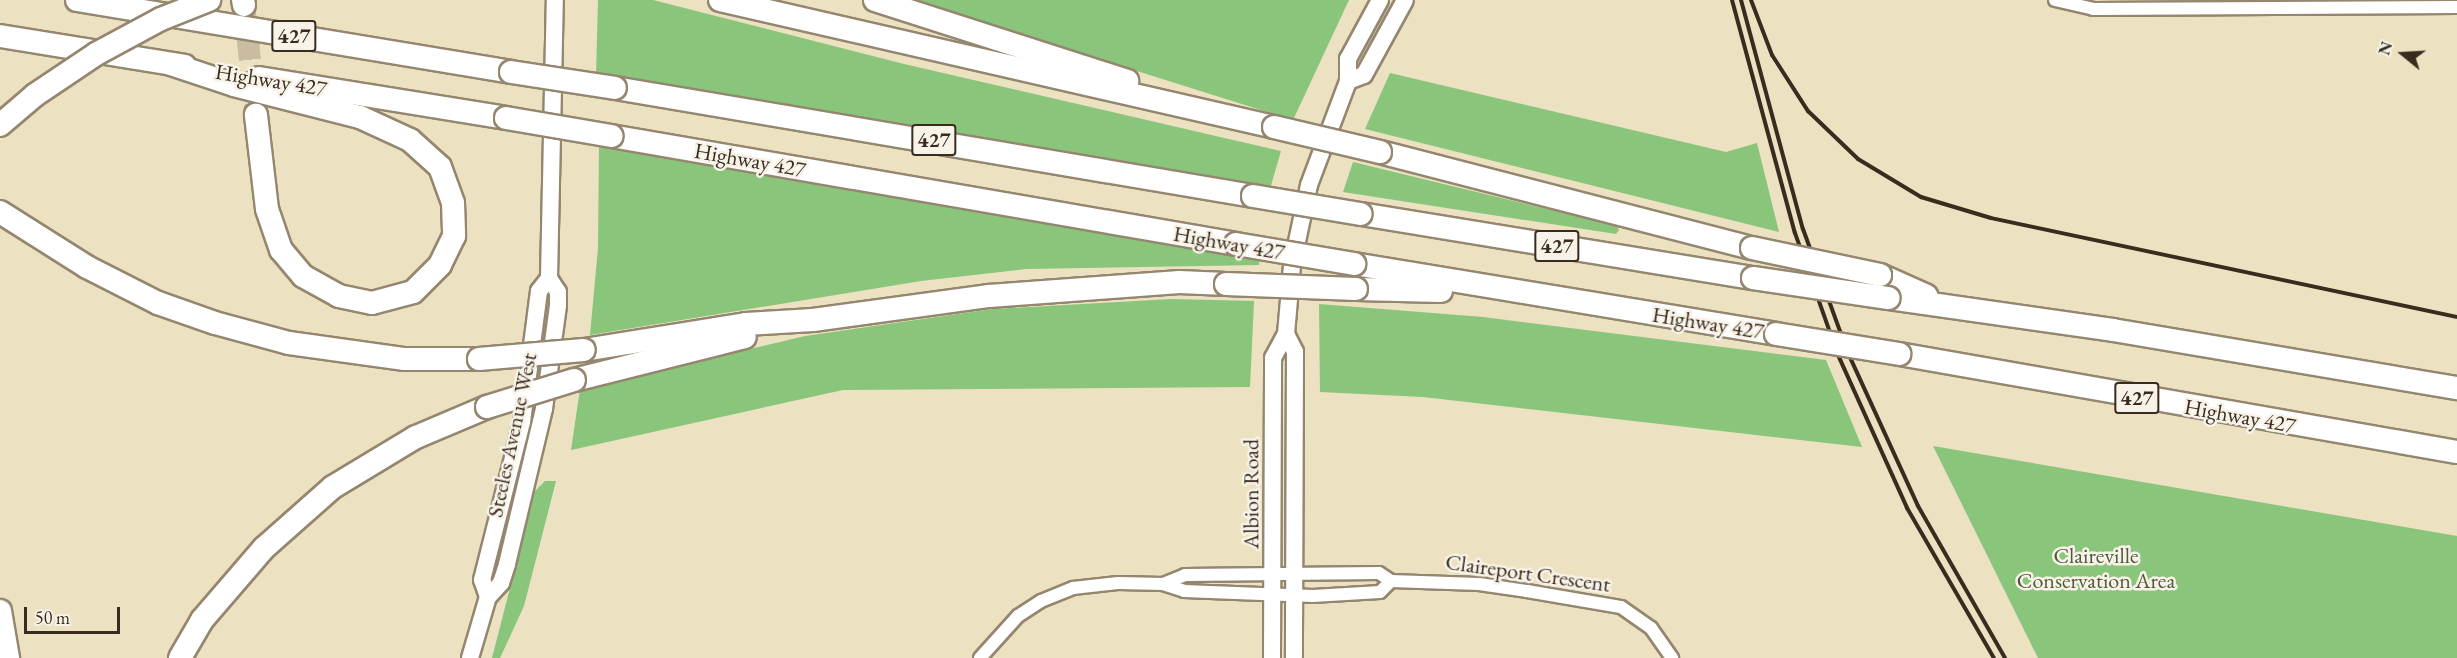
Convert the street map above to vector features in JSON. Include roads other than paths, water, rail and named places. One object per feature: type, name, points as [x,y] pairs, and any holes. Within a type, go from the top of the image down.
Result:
[{"type":"highway","name":"427","points":[[78,0],[1753,279],[1945,305],[2457,388]]},
{"type":"highway","points":[[0,125],[35,95],[96,54],[160,19],[209,0]]},
{"type":"highway","points":[[720,0],[1380,152],[1752,248],[1880,275],[1945,305]]},
{"type":"highway","points":[[875,0],[1274,127]]},
{"type":"highway","name":"Highway 427","points":[[0,36],[506,118],[1511,292],[1899,354],[2457,452]]},
{"type":"highway","points":[[171,64],[234,85],[360,117],[410,140],[440,167],[453,203],[454,236],[440,265],[413,292],[372,303],[339,297],[303,276],[281,250],[267,208],[256,114]]},
{"type":"highway","points":[[0,212],[87,267],[158,303],[289,343],[405,359],[479,359],[584,350],[746,324],[813,320],[989,296],[1179,282],[1356,290],[1511,292]]},
{"type":"highway","points":[[180,658],[202,620],[264,548],[333,487],[416,436],[487,407],[574,380],[813,320]]},
{"type":"highway","points":[[0,611],[8,658]]},
{"type":"main road","name":"Steeles Avenue West","points":[[470,658],[488,597],[482,580],[522,422],[539,291],[549,278],[555,0]]},
{"type":"main road","name":"Albion Road","points":[[1272,658],[1274,358],[1286,334],[1292,265],[1302,215],[1317,161],[1348,81],[1348,59],[1380,0]]},
{"type":"main road","points":[[1348,81],[1364,75],[1405,0]]},
{"type":"main road","name":"Albion Road","points":[[1286,334],[1295,352],[1294,658]]},
{"type":"street","points":[[2055,0],[2093,9],[2457,7]]},
{"type":"street","name":"Claireport Crescent","points":[[1163,584],[1185,575],[1294,576],[1379,573],[1391,582],[1479,584],[1610,604],[1651,628],[1672,658]]},
{"type":"street","name":"Claireport Crescent","points":[[1163,584],[1184,591],[1294,596],[1380,592],[1391,582]]},
{"type":"street","points":[[980,658],[1018,616],[1057,594],[1095,585],[1163,584]]},
{"type":"tunnel","points":[[244,5],[256,115]]},
{"type":"railway","points":[[1732,0],[1795,233],[1838,355],[1907,508],[1994,658]]},
{"type":"railway","points":[[1741,0],[1803,229],[1848,353],[1918,506],[2005,658]]},
{"type":"railway","points":[[1751,0],[1772,55],[1808,111],[1858,159],[1921,197],[1991,218],[2457,317]]},
{"type":"park label","name":"Claireville Conservation Area","points":[[2096,568]]}]
